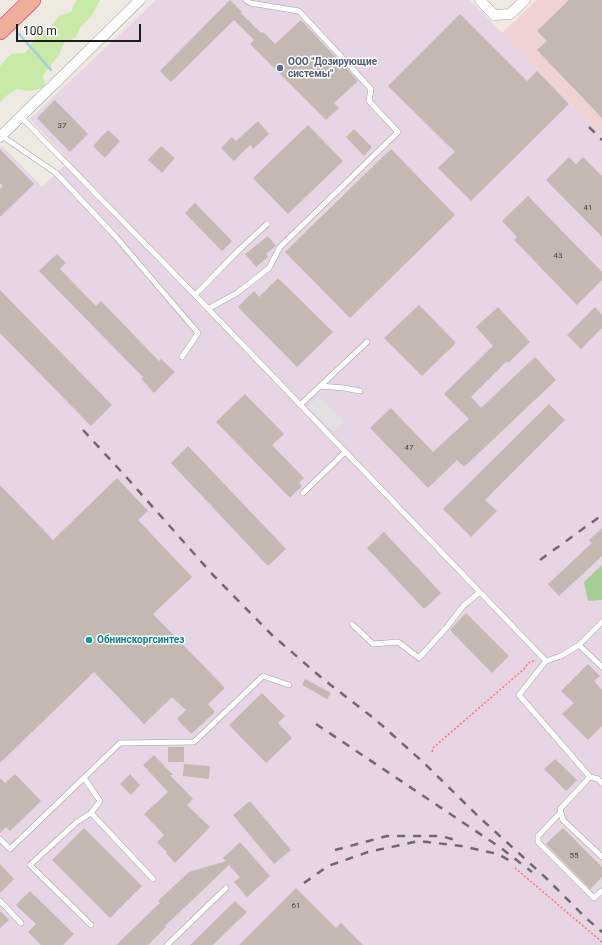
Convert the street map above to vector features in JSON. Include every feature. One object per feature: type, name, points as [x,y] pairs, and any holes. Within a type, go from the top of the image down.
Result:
[{"type":"highway","points":[[0,31],[32,0]]},
{"type":"street","points":[[1,136],[140,0]]},
{"type":"street","points":[[480,0],[494,15],[510,14],[525,0]]},
{"type":"lane","points":[[208,309],[237,293],[269,268],[280,247],[398,132],[369,101],[371,89],[299,11],[250,3],[246,0]]},
{"type":"lane","points":[[21,117],[195,295],[545,659]]},
{"type":"lane","points":[[1,136],[56,173],[116,238],[198,333],[182,357]]},
{"type":"lane","points":[[195,295],[267,224]]},
{"type":"lane","points":[[300,405],[367,342]]},
{"type":"lane","points":[[320,386],[360,391]]},
{"type":"lane","points":[[303,493],[345,452]]},
{"type":"lane","points":[[352,624],[373,644],[398,642],[419,658],[447,627],[464,605],[480,592]]},
{"type":"lane","points":[[602,622],[579,645],[561,656],[545,659],[519,695],[590,777],[598,779],[602,783]]},
{"type":"lane","points":[[579,645],[602,667]]},
{"type":"lane","points":[[0,839],[10,850],[120,743],[194,742],[264,676],[289,685]]},
{"type":"lane","points":[[590,777],[560,809],[563,820],[602,858]]},
{"type":"lane","points":[[84,778],[100,801],[91,813],[77,822],[30,865],[91,925]]},
{"type":"lane","points":[[561,812],[538,836],[538,842],[594,898],[602,891]]},
{"type":"lane","points":[[91,813],[153,879]]},
{"type":"lane","points":[[167,945],[226,888]]},
{"type":"lane","points":[[0,901],[21,923]]},
{"type":"path","points":[[432,752],[434,747],[524,669],[528,663],[545,659]]},
{"type":"path","points":[[515,868],[602,942]]},
{"type":"shaded area","points":[[156,0],[470,0],[602,136],[602,945],[0,945],[0,147],[2,146],[42,187],[69,161],[30,119]]},
{"type":"shaded area","points":[[537,0],[602,0],[602,136],[502,33]]},
{"type":"shaded area","points":[[318,396],[344,421],[334,432],[309,407]]},
{"type":"green space","points":[[76,0],[100,0],[91,17],[81,26],[76,37],[64,43],[59,55],[43,75],[45,87],[30,91],[17,89],[0,102],[0,66],[11,54],[25,53],[40,32],[51,27],[59,16],[71,12]]},
{"type":"green space","points":[[602,565],[602,600],[588,601],[584,582]]},
{"type":"building","points":[[230,0],[261,33],[263,32],[275,44],[301,20],[358,81],[334,103],[339,108],[326,120],[250,44],[254,40],[234,20],[171,82],[160,71]]},
{"type":"building","points":[[569,0],[602,0],[602,118],[537,50],[547,41],[537,31]]},
{"type":"building","points":[[460,14],[527,81],[537,71],[569,104],[471,201],[438,168],[455,152],[388,86]]},
{"type":"building","points":[[55,100],[88,134],[70,152],[37,118]]},
{"type":"building","points":[[258,121],[269,134],[253,149],[250,145],[234,161],[221,148],[232,137],[236,141]]},
{"type":"building","points":[[308,125],[343,161],[288,214],[253,178]]},
{"type":"building","points":[[354,129],[372,147],[364,156],[346,137]]},
{"type":"building","points":[[108,130],[120,141],[105,158],[93,146]]},
{"type":"building","points":[[161,146],[175,158],[162,173],[148,160]]},
{"type":"building","points":[[0,149],[34,184],[0,217],[0,189],[3,186],[0,183]]},
{"type":"building","points":[[391,149],[455,215],[350,318],[285,252]]},
{"type":"building","points":[[569,157],[576,164],[583,157],[602,176],[602,237],[546,180]]},
{"type":"building","points":[[528,196],[602,272],[602,280],[577,305],[514,240],[517,237],[502,221]]},
{"type":"building","points":[[195,203],[232,241],[222,251],[185,213]]},
{"type":"building","points":[[268,236],[276,246],[266,254],[268,257],[256,267],[245,254]]},
{"type":"building","points":[[57,254],[66,263],[60,269],[96,306],[101,301],[159,361],[161,359],[175,372],[154,393],[141,379],[143,377],[39,271]]},
{"type":"building","points":[[278,278],[333,332],[297,367],[238,307],[254,291],[259,297]]},
{"type":"building","points":[[0,290],[112,405],[91,426],[0,333]]},
{"type":"building","points":[[419,305],[456,343],[422,376],[384,338]]},
{"type":"building","points":[[498,307],[530,342],[508,363],[507,361],[471,397],[481,408],[535,357],[556,380],[464,467],[457,460],[428,488],[370,428],[391,408],[433,452],[469,419],[444,394],[493,346],[476,327]]},
{"type":"building","points":[[595,307],[602,315],[602,328],[581,349],[567,335]]},
{"type":"building","points":[[245,394],[284,434],[272,445],[304,478],[299,483],[302,486],[290,498],[216,422]]},
{"type":"building","points":[[549,404],[565,420],[485,500],[497,511],[471,537],[443,509]]},
{"type":"building","points":[[188,446],[286,549],[268,566],[171,463]]},
{"type":"building","name":"Обнинскоргсинтез","points":[[117,478],[148,511],[138,520],[192,577],[153,614],[225,688],[208,704],[215,712],[191,734],[177,719],[186,710],[172,697],[144,724],[94,672],[0,763],[0,485],[53,540]]},
{"type":"building","points":[[602,528],[602,556],[559,596],[548,584],[592,543],[589,540]]},
{"type":"building","points":[[384,532],[441,593],[424,609],[367,548]]},
{"type":"building","points":[[466,613],[509,656],[492,673],[450,630]]},
{"type":"building","points":[[588,664],[600,676],[594,681],[602,690],[602,726],[588,740],[562,714],[574,703],[561,691]]},
{"type":"building","points":[[305,679],[331,693],[327,699],[302,685]]},
{"type":"building","points":[[262,693],[285,716],[278,723],[292,738],[266,763],[229,725]]},
{"type":"building","points":[[168,747],[184,747],[184,762],[168,762]]},
{"type":"building","points":[[154,755],[173,775],[170,775],[193,799],[187,805],[210,827],[175,863],[157,842],[164,835],[144,814],[168,792],[143,765]]},
{"type":"building","points":[[555,759],[577,780],[566,791],[544,769]]},
{"type":"building","points":[[184,764],[210,766],[209,779],[183,776]]},
{"type":"building","points":[[15,774],[41,801],[10,831],[6,827],[0,833],[0,778],[5,783]]},
{"type":"building","points":[[130,774],[140,785],[131,795],[120,784]]},
{"type":"building","points":[[250,801],[291,850],[274,864],[233,815]]},
{"type":"building","points":[[84,828],[142,886],[110,918],[52,860]]},
{"type":"building","points":[[563,828],[602,867],[602,877],[590,889],[546,844]]},
{"type":"building","points":[[240,842],[270,876],[247,897],[234,882],[240,877],[229,865],[165,926],[166,927],[148,945],[116,945],[160,903],[158,901],[189,872],[226,861],[223,858]]},
{"type":"building","points":[[0,864],[14,879],[0,893]]},
{"type":"building","points":[[296,888],[336,928],[341,923],[363,945],[239,945]]},
{"type":"building","points":[[30,891],[74,934],[63,945],[41,945],[28,932],[36,924],[16,905]]},
{"type":"building","points":[[235,901],[247,912],[213,945],[190,945]]},
{"type":"building","points":[[0,911],[9,920],[0,928]]},
{"type":"waterway","points":[[19,34],[51,70]]},
{"type":"railway","points":[[589,127],[602,140]]},
{"type":"railway","points":[[83,430],[213,575],[272,635],[323,679],[376,720],[424,763],[479,817],[545,877],[602,932]]},
{"type":"railway","points":[[540,560],[602,515]]},
{"type":"railway","points":[[316,724],[501,848],[532,872]]},
{"type":"railway","points":[[335,850],[387,836],[441,836],[459,841]]},
{"type":"railway","points":[[304,883],[328,866],[368,852],[419,841],[461,846],[498,854],[512,862]]},
{"type":"place","name":"ООО \"Дозирующие системы\"","points":[[280,68]]},
{"type":"place","name":"Обнинскоргсинтез","points":[[89,640]]}]
